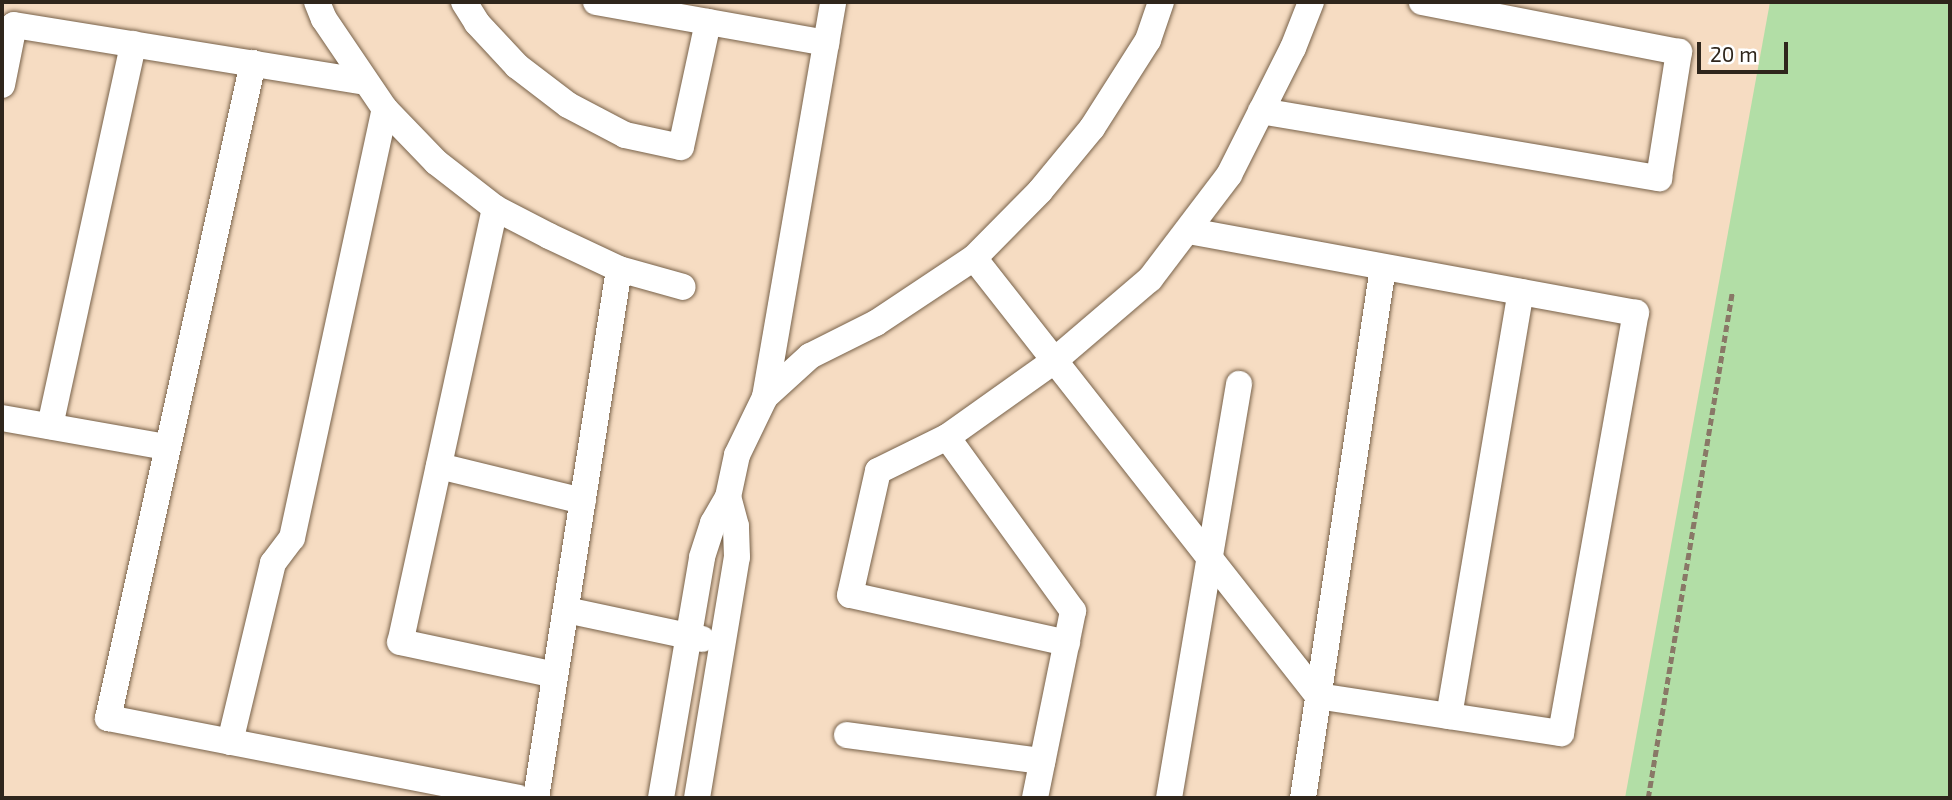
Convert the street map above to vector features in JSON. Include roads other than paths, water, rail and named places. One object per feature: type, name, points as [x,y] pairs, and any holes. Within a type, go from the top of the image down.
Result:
[{"type":"street","points":[[317,2],[324,19],[385,109],[436,162],[495,208],[620,269],[683,287]]},
{"type":"street","points":[[464,2],[477,23],[517,66],[568,105],[625,135],[681,147],[708,22]]},
{"type":"street","points":[[596,2],[826,43]]},
{"type":"street","points":[[661,798],[702,557],[713,523],[728,497],[737,455],[765,397],[832,2]]},
{"type":"street","points":[[765,397],[810,356],[876,323],[974,258],[1041,191],[1092,128],[1148,40],[1161,2]]},
{"type":"street","points":[[1067,643],[850,596],[878,471],[947,437],[1054,361],[1150,279],[1190,231],[1229,175],[1311,2]]},
{"type":"street","points":[[1261,111],[1659,178],[1679,52],[1422,2]]},
{"type":"street","points":[[2,85],[14,25],[365,82]]},
{"type":"street","points":[[50,426],[133,44]]},
{"type":"street","points":[[253,64],[108,718],[518,798]]},
{"type":"street","points":[[230,742],[273,564],[292,538],[385,109]]},
{"type":"street","points":[[495,208],[400,642],[555,675]]},
{"type":"street","points":[[974,258],[1318,696],[1562,733],[1636,313],[1190,231]]},
{"type":"street","points":[[1303,798],[1383,267]]},
{"type":"street","points":[[536,798],[620,269]]},
{"type":"street","points":[[1448,716],[1521,292]]},
{"type":"street","points":[[1169,798],[1239,384]]},
{"type":"street","points":[[2,418],[167,447]]},
{"type":"street","points":[[947,437],[1073,611],[1035,798]]},
{"type":"street","points":[[439,466],[583,501]]},
{"type":"street","points":[[697,798],[737,557],[736,526],[728,497]]},
{"type":"street","points":[[566,610],[724,644]]},
{"type":"street","points":[[846,735],[1042,761]]}]
